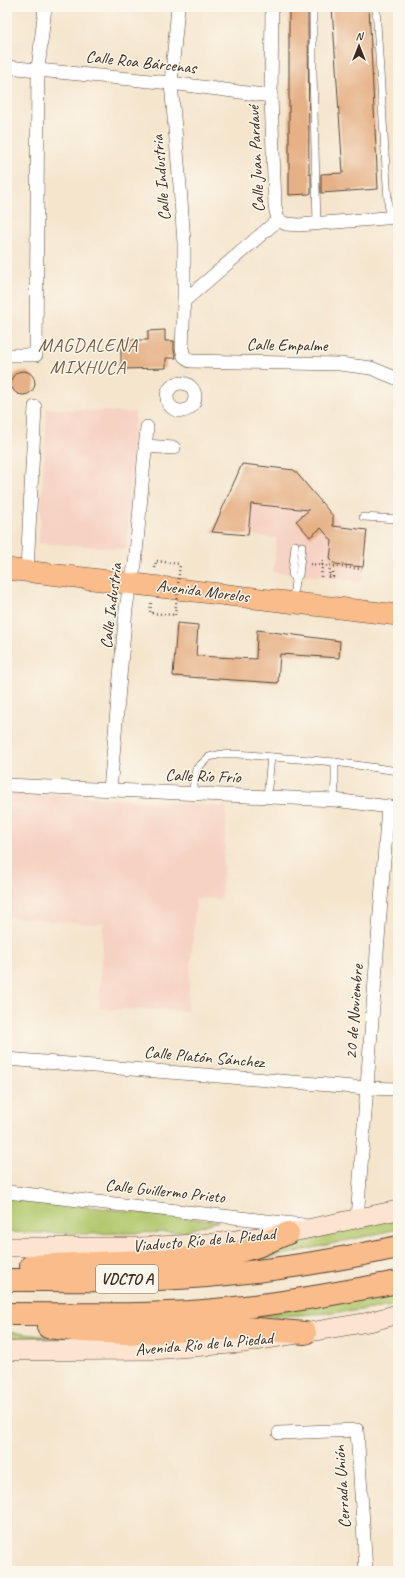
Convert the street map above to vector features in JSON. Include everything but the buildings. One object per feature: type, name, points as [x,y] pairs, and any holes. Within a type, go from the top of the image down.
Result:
[{"type":"highway","points":[[7,1267],[163,1260],[226,1255],[258,1246],[288,1233]]},
{"type":"highway","name":"Viaducto Río de la Piedad","points":[[7,1280],[158,1279],[220,1275],[325,1262],[398,1247]]},
{"type":"highway","name":"VDCTO A","points":[[7,1314],[127,1315],[204,1311],[283,1303],[398,1282]]},
{"type":"highway","points":[[7,1325],[127,1333],[246,1328],[305,1333]]},
{"type":"main road","name":"Avenida Morelos","points":[[17,570],[398,615]]},
{"type":"main road","name":"Viaducto Río de la Piedad","points":[[7,1247],[139,1247],[215,1243],[288,1233],[398,1210]]},
{"type":"main road","name":"Avenida Río de la Piedad","points":[[7,1350],[160,1350],[244,1344],[369,1322],[398,1314]]},
{"type":"street","points":[[7,355],[36,355],[38,69],[45,7]]},
{"type":"street","name":"Calle Industria","points":[[178,7],[171,83],[184,243],[182,348],[184,356],[190,362]]},
{"type":"street","name":"Calle Juan Pardavé","points":[[272,7],[271,96],[275,206],[278,220]]},
{"type":"street","name":"Calle Roa Bárcenas","points":[[7,67],[171,83],[271,96]]},
{"type":"street","name":"Calle Juan Pardavé","points":[[278,220],[286,224],[317,224],[394,217]]},
{"type":"street","name":"Calle Juan Pardavé","points":[[184,301],[278,220]]},
{"type":"street","points":[[188,384],[175,384],[171,386],[165,395],[172,408],[176,410],[186,410],[195,400],[194,391],[188,384],[190,362]]},
{"type":"street","name":"Calle Empalme","points":[[190,362],[340,364],[371,368],[398,379]]},
{"type":"street","points":[[17,570],[35,407]]},
{"type":"street","name":"Calle Industria","points":[[110,790],[147,427]]},
{"type":"street","points":[[146,446],[174,448]]},
{"type":"street","name":"Calle Río Frío","points":[[7,786],[334,800],[393,807]]},
{"type":"street","name":"20 de Noviembre","points":[[357,1219],[366,1088],[393,807]]},
{"type":"street","name":"Calle Platón Sánchez","points":[[7,1059],[366,1088],[398,1089]]},
{"type":"street","name":"Calle Guillermo Prieto","points":[[7,1192],[319,1227]]},
{"type":"street","name":"Cerrada Unión","points":[[279,1433],[357,1430],[366,1571]]},
{"type":"lane","points":[[314,7],[313,73],[317,224]]},
{"type":"lane","points":[[376,7],[394,217]]},
{"type":"lane","points":[[362,518],[398,519]]},
{"type":"lane","points":[[293,602],[295,580],[299,575],[298,546]]},
{"type":"lane","points":[[192,794],[196,769],[208,757],[222,754],[335,762],[398,772]]},
{"type":"lane","points":[[267,797],[271,757]]},
{"type":"lane","points":[[334,800],[336,781],[335,762]]},
{"type":"path","points":[[321,577],[323,560]]},
{"type":"path","points":[[150,613],[175,615],[180,564],[156,561],[155,568]]},
{"type":"path","points":[[305,563],[362,569]]},
{"type":"path","points":[[330,566],[329,577],[333,577],[334,569]]},
{"type":"shaded area","points":[[47,408],[135,413],[127,549],[39,543]]},
{"type":"shaded area","points":[[242,464],[294,470],[344,528],[367,530],[362,581],[273,572],[277,538],[212,532]]},
{"type":"shaded area","points":[[7,791],[227,807],[221,899],[196,898],[187,1011],[99,1009],[103,923],[94,924],[7,917]]},
{"type":"green space","points":[[7,1198],[219,1221],[182,1232],[83,1234],[7,1232]]},
{"type":"green space","points":[[398,1217],[398,1229],[256,1261],[223,1263]]},
{"type":"green space","points":[[398,1290],[398,1305],[394,1306],[319,1314],[244,1317]]},
{"type":"green space","points":[[7,1332],[59,1338],[7,1338]]},
{"type":"district","name":"MAGDALENA MIXHUCA","points":[[88,356]]}]
